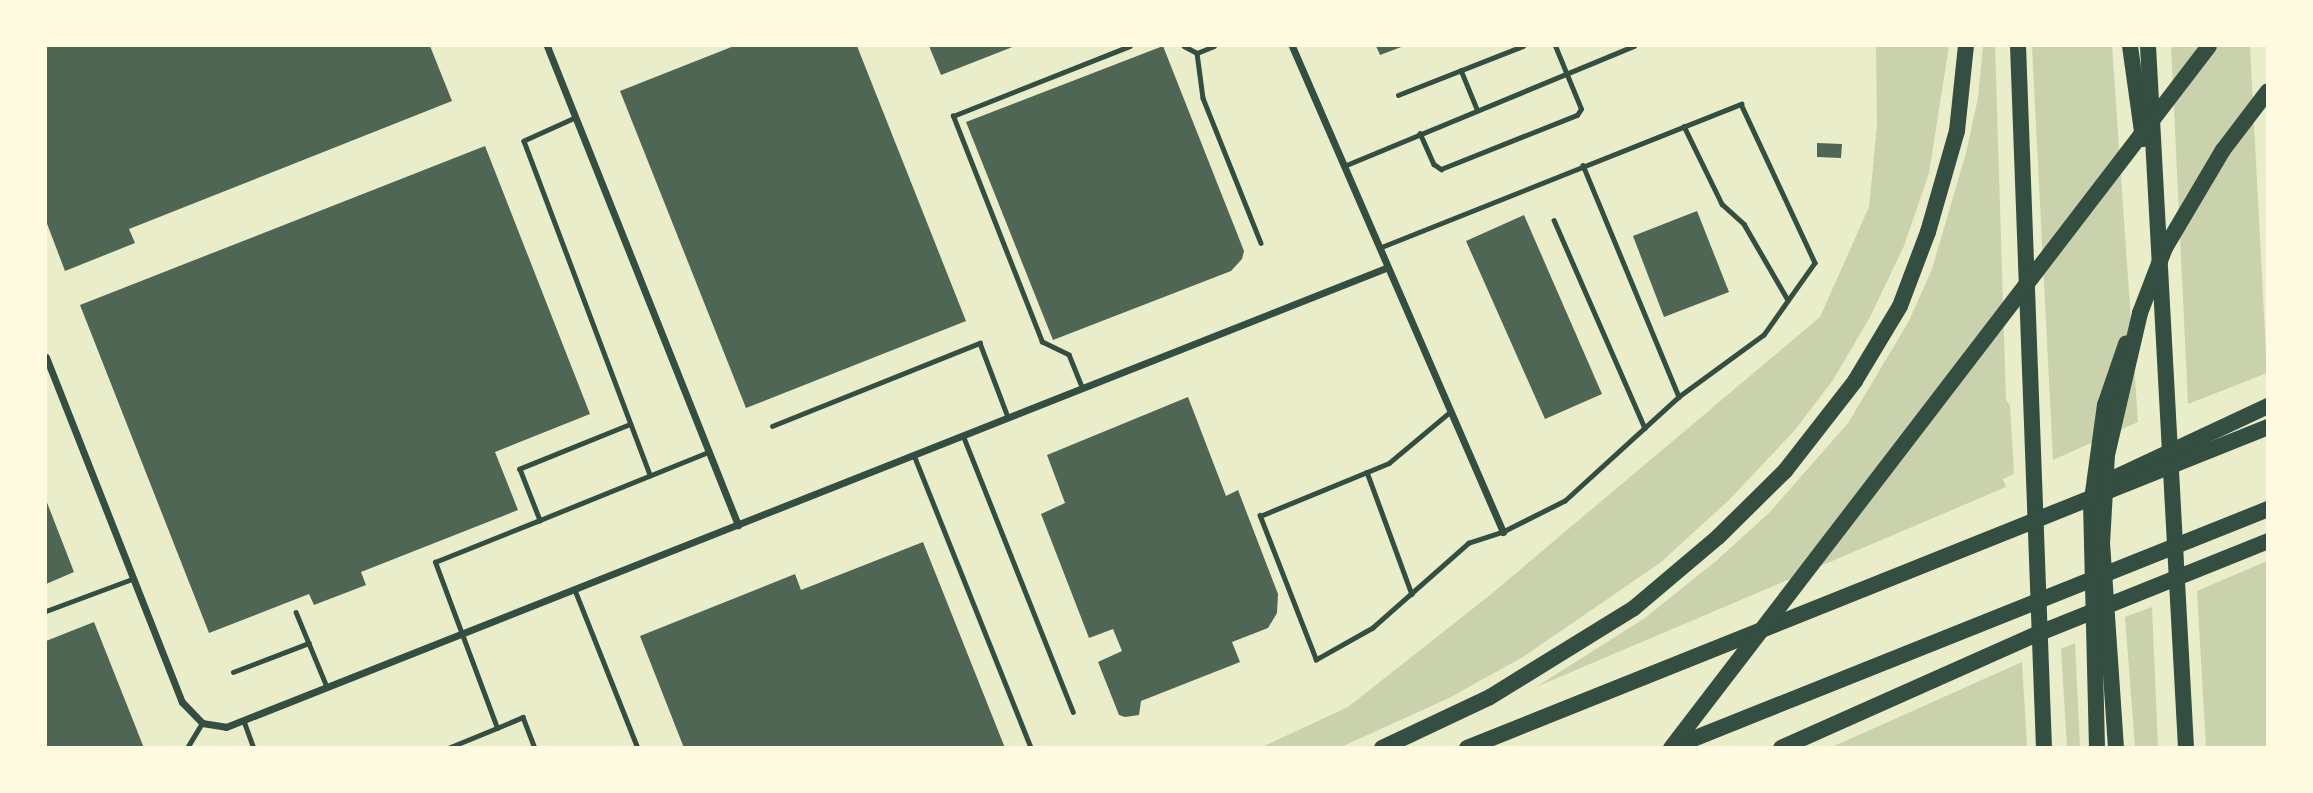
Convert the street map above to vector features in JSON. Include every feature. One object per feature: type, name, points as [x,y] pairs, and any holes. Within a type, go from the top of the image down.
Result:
[{"type":"highway","points":[[1382,747],[1490,697],[1634,608],[1718,537],[1784,471],[1855,382],[1900,306],[1928,232],[1956,131],[1966,46]]},
{"type":"highway","points":[[2018,46],[2029,405],[2044,747]]},
{"type":"highway","points":[[2130,46],[2134,99],[2153,186]]},
{"type":"highway","points":[[2148,46],[2162,358],[2186,747]]},
{"type":"highway","points":[[1671,747],[2209,46]]},
{"type":"highway","points":[[2097,742],[2090,547],[2095,454],[2117,364],[2165,248],[2192,200],[2267,92]]},
{"type":"highway","points":[[2116,745],[2103,505],[2108,455],[2140,313]]},
{"type":"highway","points":[[1931,561],[2267,406]]},
{"type":"highway","points":[[1467,747],[2267,427]]},
{"type":"highway","points":[[1671,747],[2267,509]]},
{"type":"highway","points":[[1781,747],[2037,634],[2267,541]]},
{"type":"street","points":[[547,46],[738,525]]},
{"type":"street","points":[[1292,46],[1386,268],[1503,532]]},
{"type":"street","points":[[46,356],[182,702],[202,723],[226,727],[1386,268]]},
{"type":"lane","points":[[1082,388],[1069,355],[1042,342],[953,116],[1130,46]]},
{"type":"lane","points":[[1184,46],[1196,52],[1214,46]]},
{"type":"lane","points":[[1398,95],[1523,46]]},
{"type":"lane","points":[[1420,133],[1434,164],[1441,169],[1577,115],[1581,109],[1555,46]]},
{"type":"lane","points":[[1343,167],[1634,46]]},
{"type":"lane","points":[[1196,52],[1203,98],[1261,243]]},
{"type":"lane","points":[[1461,70],[1478,109]]},
{"type":"lane","points":[[1378,248],[1741,104],[1815,263],[1764,335],[1679,397],[1564,501],[1503,532],[1469,543],[1373,628],[1316,660],[1260,516],[1389,463],[1451,411]]},
{"type":"lane","points":[[575,118],[524,141],[650,475]]},
{"type":"lane","points":[[1684,126],[1722,204],[1744,224],[1788,300]]},
{"type":"lane","points":[[1583,165],[1679,397]]},
{"type":"lane","points":[[1554,220],[1645,428]]},
{"type":"lane","points":[[772,426],[980,343],[1008,418]]},
{"type":"lane","points":[[540,520],[520,469],[629,425]]},
{"type":"lane","points":[[963,435],[1073,712]]},
{"type":"lane","points":[[497,728],[435,562],[708,452]]},
{"type":"lane","points":[[914,455],[1031,747]]},
{"type":"lane","points":[[1367,472],[1412,594]]},
{"type":"lane","points":[[46,611],[132,579]]},
{"type":"lane","points":[[575,590],[638,747]]},
{"type":"lane","points":[[296,612],[327,688]]},
{"type":"lane","points":[[233,672],[309,643]]},
{"type":"lane","points":[[448,747],[523,717],[535,747]]},
{"type":"lane","points":[[244,721],[254,747]]},
{"type":"lane","points":[[187,747],[202,723]]},
{"type":"green space","points":[[1876,46],[1949,46],[1929,173],[1904,246],[1870,317],[1833,380],[1795,430],[1729,500],[1660,563],[1523,657],[1449,698],[1341,747],[1262,747],[1348,707],[1490,595],[1820,317],[1869,207],[1877,125]]},
{"type":"green space","points":[[1983,46],[1995,46],[2006,400],[2010,405],[2014,474],[2003,479],[2006,487],[1536,687],[1645,618],[1716,561],[1770,512],[1848,423],[1909,321],[1932,269],[1966,153],[1978,98]]},
{"type":"green space","points":[[2032,46],[2112,46],[2138,422],[2053,460]]},
{"type":"green space","points":[[2171,46],[2250,46],[2267,373],[2188,404]]},
{"type":"green space","points":[[2267,561],[2267,747],[2206,747],[2197,591]]},
{"type":"green space","points":[[2152,607],[2158,747],[2135,747],[2125,617]]},
{"type":"green space","points":[[2075,643],[2080,747],[2067,747],[2061,649]]},
{"type":"green space","points":[[2022,662],[2027,747],[1832,747]]},
{"type":"building","points":[[46,46],[430,46],[452,101],[129,229],[135,243],[65,271],[46,221]]},
{"type":"building","points":[[734,46],[857,46],[966,321],[746,408],[620,91]]},
{"type":"building","points":[[929,46],[1015,46],[941,75]]},
{"type":"building","points":[[1163,46],[1244,251],[1242,259],[1231,271],[1053,340],[966,122]]},
{"type":"building","points":[[1376,46],[1404,46],[1380,55]]},
{"type":"building","points":[[1817,143],[1842,144],[1841,158],[1817,157]]},
{"type":"building","points":[[485,146],[590,414],[495,452],[518,510],[361,572],[366,585],[314,605],[309,594],[209,633],[80,305]]},
{"type":"building","points":[[1697,211],[1729,292],[1664,317],[1633,236]]},
{"type":"building","points":[[1524,215],[1602,394],[1545,419],[1466,241]]},
{"type":"building","points":[[1188,397],[1226,496],[1238,490],[1278,594],[1277,613],[1268,628],[1232,642],[1240,662],[1141,701],[1139,715],[1125,717],[1119,715],[1098,662],[1122,651],[1113,629],[1089,638],[1041,514],[1065,503],[1047,455]]},
{"type":"building","points":[[46,500],[74,572],[46,584]]},
{"type":"building","points":[[923,542],[1005,748],[684,748],[640,636],[795,574],[801,590]]},
{"type":"building","points":[[94,622],[144,748],[46,748],[46,641]]}]
